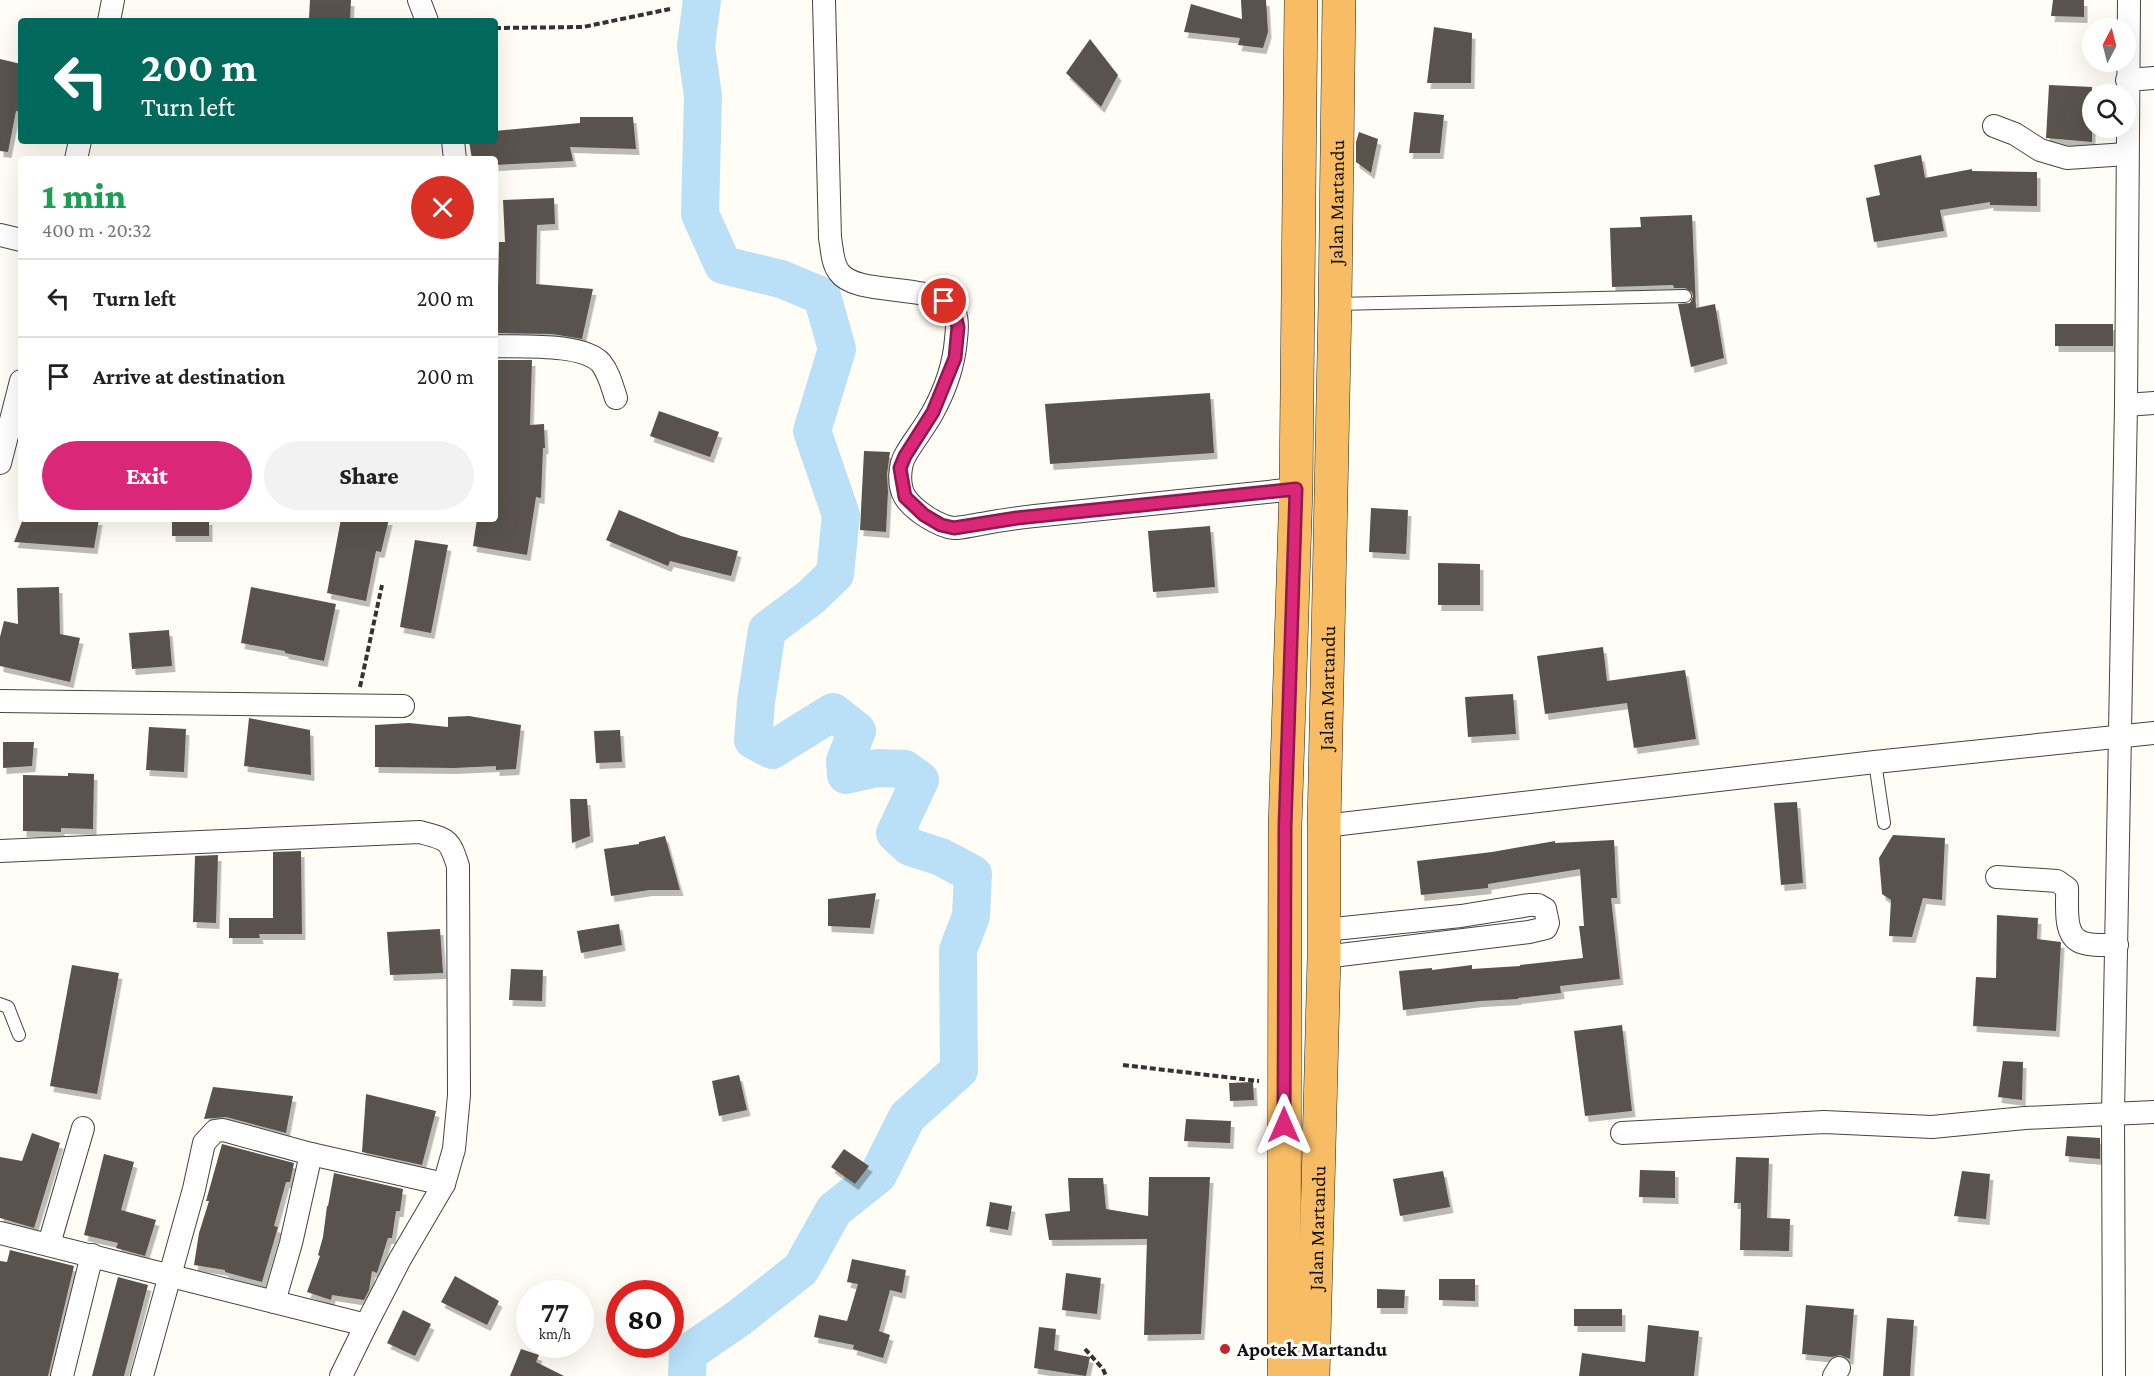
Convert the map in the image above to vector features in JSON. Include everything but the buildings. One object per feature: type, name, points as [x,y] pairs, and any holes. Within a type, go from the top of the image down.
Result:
[{"type":"highway","name":"Jalan Martandu","points":[[1301,0],[1296,489],[1285,827],[1284,1083],[1299,1324],[1313,1376]]},
{"type":"highway","name":"Jalan Martandu","points":[[1284,1376],[1299,1324],[1324,943],[1324,826],[1339,0]]},
{"type":"street","points":[[110,18],[113,0]]},
{"type":"street","points":[[419,0],[426,18]]},
{"type":"street","points":[[824,0],[830,238],[839,274],[854,282],[883,289],[925,293],[944,301],[954,311],[958,327],[955,358],[944,388],[933,412],[900,468],[905,497],[924,515],[941,525],[954,528],[1017,518],[1296,489]]},
{"type":"street","points":[[2114,1376],[2113,1114],[2126,405],[2128,0]]},
{"type":"street","points":[[2127,80],[2154,78]]},
{"type":"street","points":[[1994,126],[2015,134],[2040,150],[2059,157],[2127,154]]},
{"type":"street","points":[[0,235],[18,239]]},
{"type":"street","points":[[498,346],[549,348],[585,354],[600,362],[608,375],[616,398]]},
{"type":"street","points":[[0,462],[18,393]]},
{"type":"street","points":[[2126,405],[2154,403]]},
{"type":"street","points":[[0,701],[403,706]]},
{"type":"street","points":[[1324,826],[1875,762],[2154,733]]},
{"type":"street","points":[[0,851],[420,832],[444,839],[452,847],[458,866],[459,1095],[454,1149],[444,1184],[400,1259],[366,1325],[349,1373]]},
{"type":"street","points":[[1997,877],[2057,881],[2067,888],[2069,930],[2073,936],[2084,944],[2117,945]]},
{"type":"street","points":[[1529,905],[1543,907],[1548,923],[1546,928],[1529,932],[1324,943],[1529,905]]},
{"type":"street","points":[[1622,1133],[1824,1122],[1932,1127],[2025,1118],[2154,1112]]},
{"type":"street","points":[[49,1244],[83,1128]]},
{"type":"street","points":[[142,1376],[194,1189],[204,1143],[210,1134],[223,1130],[311,1154],[444,1184]]},
{"type":"street","points":[[274,1302],[291,1243],[311,1154]]},
{"type":"street","points":[[0,1233],[366,1325]]},
{"type":"street","points":[[62,1376],[92,1255]]},
{"type":"lane","points":[[1335,304],[1685,296]]},
{"type":"lane","points":[[1875,762],[1884,823]]},
{"type":"lane","points":[[0,1004],[8,1007],[20,1035]]},
{"type":"path","points":[[498,28],[583,27],[670,9]]},
{"type":"path","points":[[356,705],[382,585]]},
{"type":"path","points":[[1124,1065],[1284,1083]]},
{"type":"path","points":[[1085,1349],[1103,1369],[1106,1376]]},
{"type":"waterway","points":[[687,1376],[688,1353],[739,1318],[801,1269],[834,1210],[878,1175],[907,1117],[959,1070],[958,950],[971,916],[973,874],[941,857],[910,847],[895,833],[920,780],[905,769],[877,768],[846,775],[845,761],[857,731],[833,712],[772,750],[753,740],[756,702],[767,630],[811,597],[835,574],[841,515],[812,431],[837,349],[822,296],[781,279],[723,265],[700,214],[703,96],[696,46],[702,0]]},
{"type":"place","name":"Apotek Martandu","points":[[1225,1349]]},
{"type":"route","points":[[944,301],[954,311],[958,327],[955,358],[933,412],[900,468],[905,497],[924,515],[941,525],[954,528],[1017,518],[1296,489],[1285,827],[1284,1125]]}]
